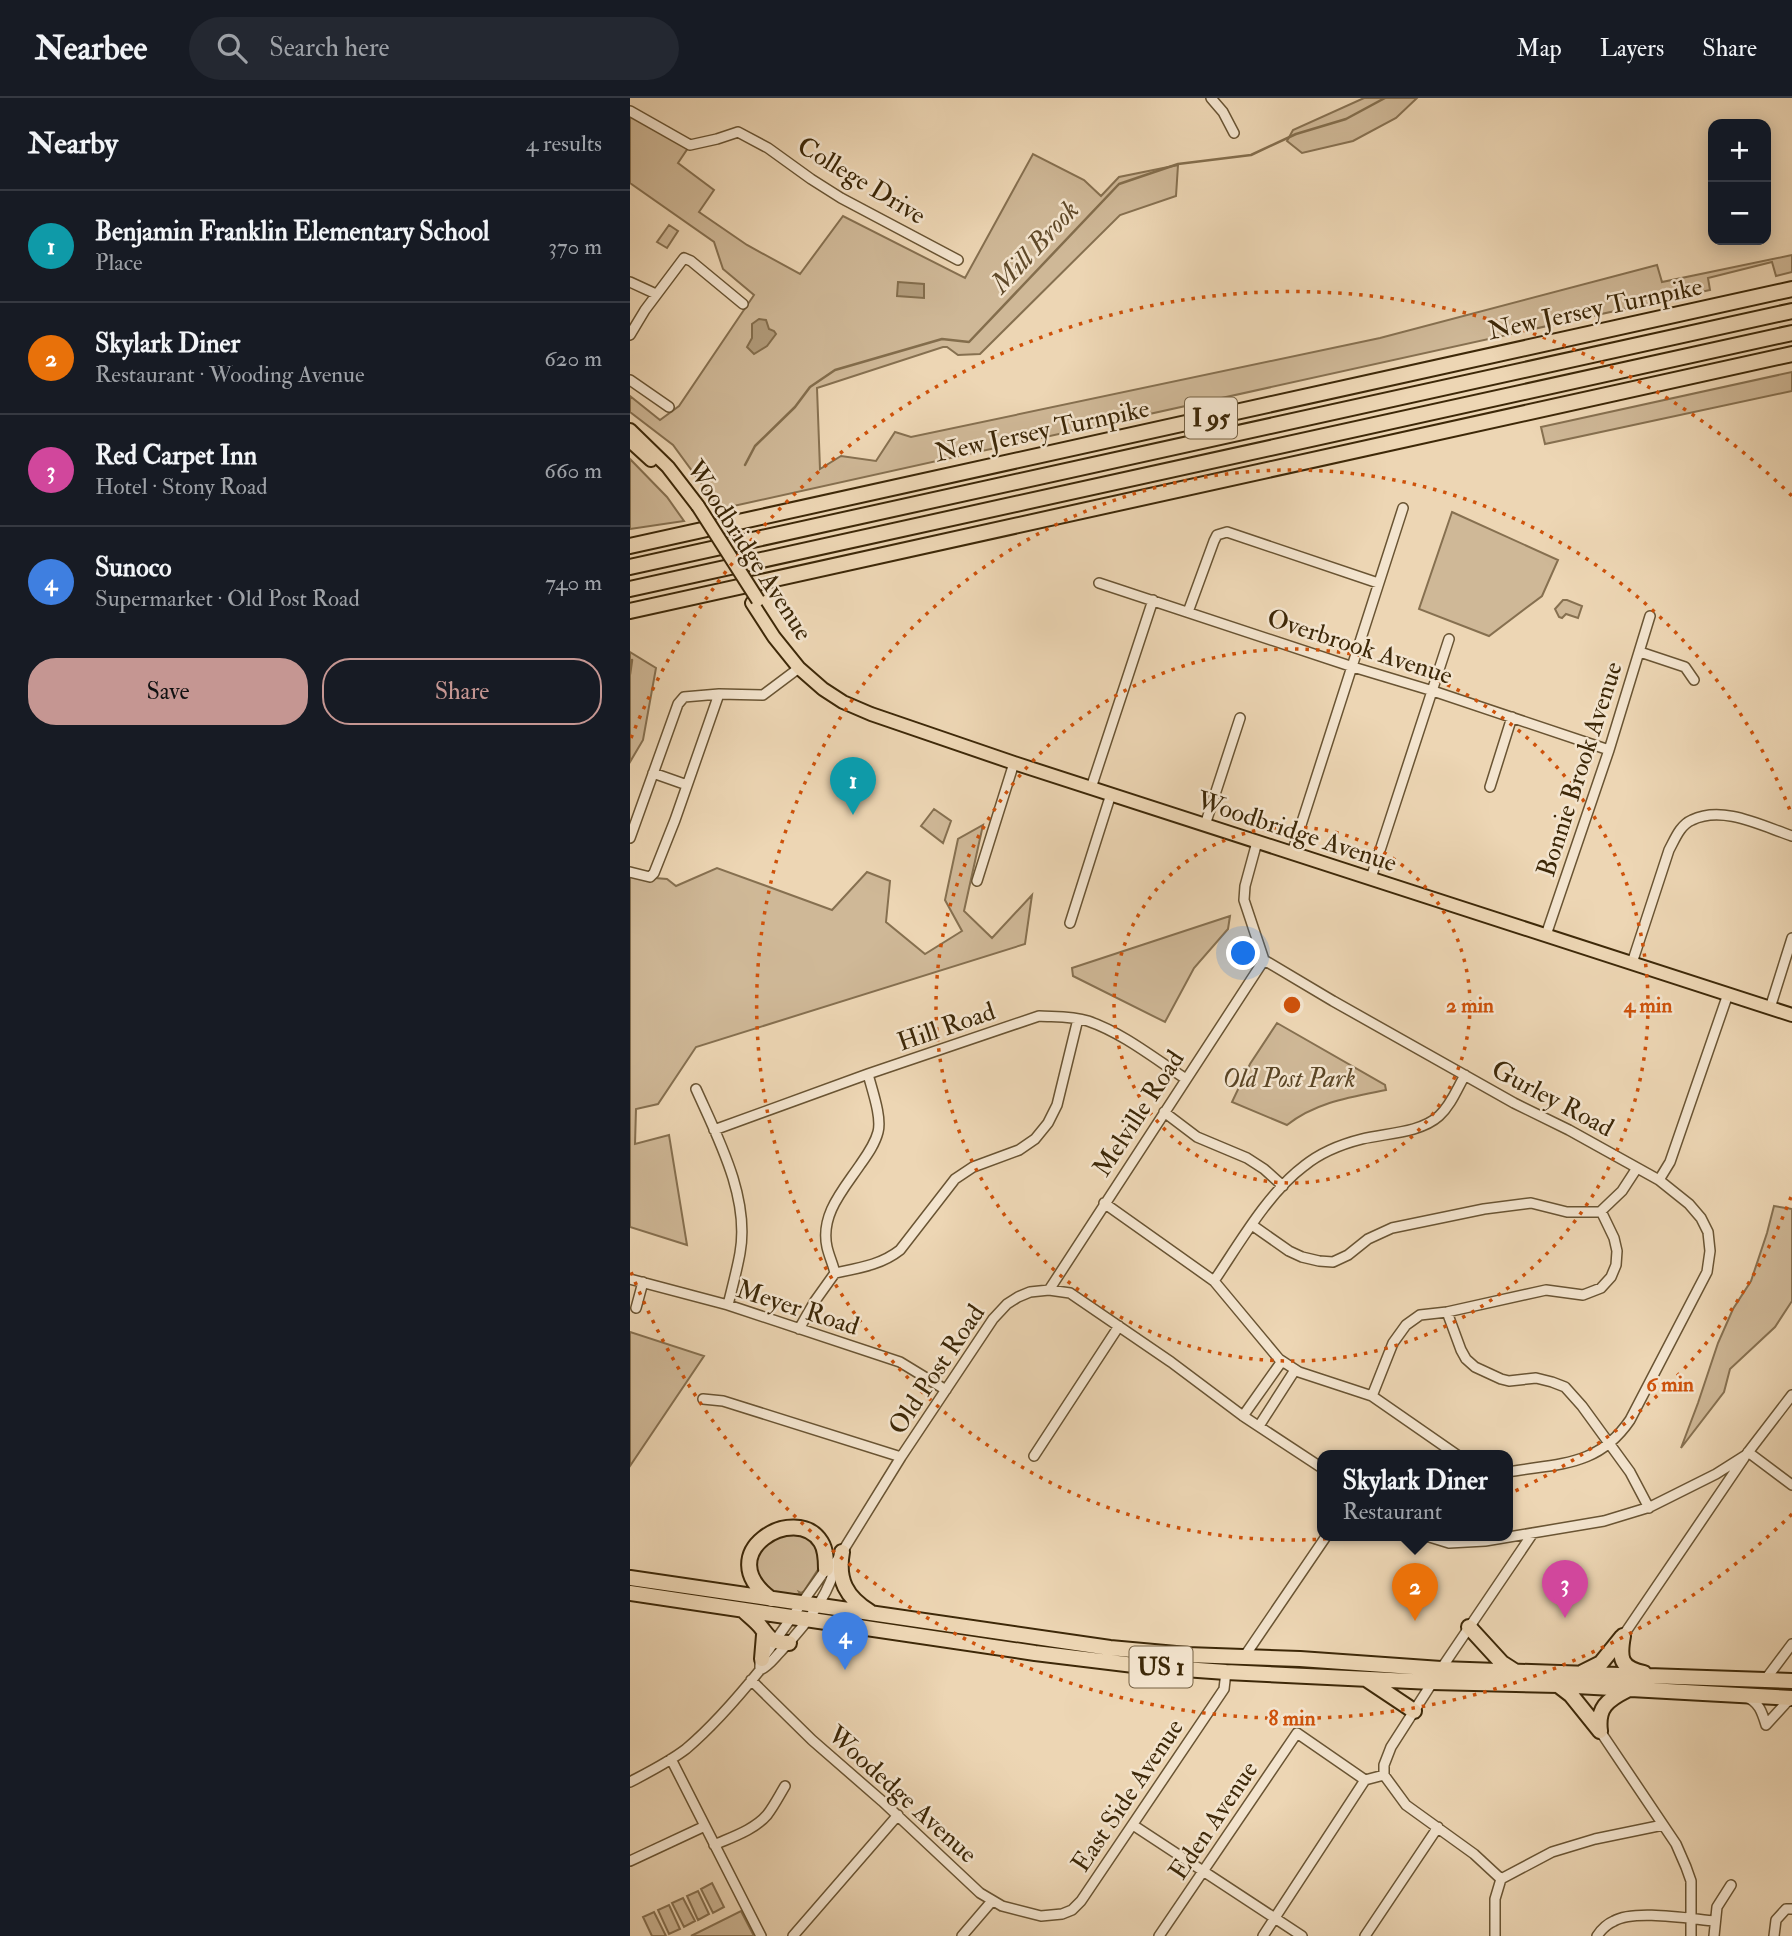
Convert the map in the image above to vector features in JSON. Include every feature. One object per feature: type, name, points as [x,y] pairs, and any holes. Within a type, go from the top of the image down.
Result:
[{"type":"highway","name":"New Jersey Turnpike","points":[[630,546],[1792,289]]},
{"type":"highway","name":"New Jersey Turnpike","points":[[630,567],[1792,311]]},
{"type":"highway","name":"I 95","points":[[630,589],[1792,332]]},
{"type":"highway","name":"I 95","points":[[630,611],[1792,354]]},
{"type":"highway","points":[[772,1600],[753,1583],[749,1568],[750,1558],[757,1544],[773,1532],[793,1528],[816,1536],[840,1569],[846,1590],[855,1602],[874,1615]]},
{"type":"highway","name":"US 1","points":[[630,1578],[772,1600],[810,1610],[1059,1656],[1142,1666],[1432,1682],[1558,1685],[1792,1699]]},
{"type":"highway","name":"US 1","points":[[630,1592],[793,1617],[810,1610],[874,1615],[1110,1648],[1187,1655],[1441,1669],[1792,1681]]},
{"type":"highway","points":[[743,1610],[776,1640],[761,1664]]},
{"type":"highway","points":[[1469,1627],[1502,1663],[1517,1672]]},
{"type":"highway","points":[[1580,1674],[1601,1663],[1623,1636]]},
{"type":"highway","points":[[1623,1636],[1619,1654],[1630,1669],[1673,1677]]},
{"type":"highway","points":[[1364,1678],[1414,1711]]},
{"type":"highway","points":[[1558,1685],[1571,1695],[1600,1731]]},
{"type":"highway","points":[[1600,1731],[1598,1720],[1603,1706],[1628,1690]]},
{"type":"main road","name":"Woodbridge Avenue","points":[[630,430],[668,467],[799,668],[843,702],[892,722],[1014,763],[1792,1015]]},
{"type":"main road","name":"Woodbridge Avenue","points":[[630,441],[696,509]]},
{"type":"street","points":[[1210,98],[1223,112],[1234,132]]},
{"type":"street","name":"College Drive","points":[[630,111],[690,145],[738,132],[768,148],[841,198],[958,260]]},
{"type":"street","points":[[630,335],[656,294],[684,258],[743,304]]},
{"type":"street","points":[[630,282],[656,294]]},
{"type":"street","points":[[630,380],[669,407]]},
{"type":"street","points":[[1292,853],[1403,508]]},
{"type":"street","points":[[1188,612],[1214,541],[1217,535],[1227,532],[1378,583]]},
{"type":"street","name":"Overbrook Avenue","points":[[1099,583],[1609,750]]},
{"type":"street","points":[[1091,788],[1153,600]]},
{"type":"street","name":"Bonnie Brook Avenue","points":[[1546,935],[1609,750],[1650,616]]},
{"type":"street","points":[[1371,878],[1449,639]]},
{"type":"street","points":[[1640,652],[1685,667],[1695,680]]},
{"type":"street","points":[[630,838],[680,701],[688,695],[763,695],[799,668]]},
{"type":"street","points":[[630,872],[646,877],[654,873],[719,694]]},
{"type":"street","points":[[1490,787],[1512,717]]},
{"type":"street","points":[[1205,825],[1240,718]]},
{"type":"street","points":[[976,881],[1014,763]]},
{"type":"street","points":[[653,773],[687,785]]},
{"type":"street","points":[[1070,923],[1111,794]]},
{"type":"street","points":[[1632,963],[1669,850],[1677,833],[1690,820],[1709,815],[1728,815],[1792,836]]},
{"type":"street","points":[[1257,842],[1244,900],[1264,960]]},
{"type":"street","points":[[1770,1008],[1792,938]]},
{"type":"street","name":"Gurley Road","points":[[1264,960],[1514,1103],[1659,1180],[1689,1204],[1701,1218],[1708,1232],[1710,1251],[1707,1272],[1630,1420],[1610,1444]]},
{"type":"street","name":"Melville Road","points":[[1049,1290],[1264,960]]},
{"type":"street","points":[[1659,1180],[1670,1162],[1728,994]]},
{"type":"street","name":"Hill Road","points":[[714,1130],[1039,1016],[1087,1021],[1115,1034],[1186,1079]]},
{"type":"street","points":[[799,1329],[835,1273],[889,1259],[900,1250],[955,1179],[973,1167],[1019,1150],[1035,1139],[1048,1123],[1057,1105],[1078,1019]]},
{"type":"street","points":[[835,1273],[827,1247],[827,1221],[879,1131],[879,1118],[868,1074]]},
{"type":"street","points":[[1214,1280],[1252,1225],[1283,1186],[1304,1165],[1332,1149],[1359,1140],[1420,1127],[1436,1118],[1447,1107],[1465,1075]]},
{"type":"street","points":[[695,1089],[737,1189],[742,1222],[740,1254],[728,1305]]},
{"type":"street","points":[[1164,1112],[1197,1137],[1247,1158],[1283,1186]]},
{"type":"street","points":[[1252,1225],[1289,1251],[1311,1259],[1333,1262],[1392,1227],[1484,1209],[1531,1203],[1567,1212],[1601,1212],[1622,1191],[1637,1168]]},
{"type":"street","points":[[1104,1203],[1214,1280],[1282,1360],[1296,1370],[1372,1395],[1450,1450]]},
{"type":"street","points":[[1372,1395],[1399,1333],[1420,1315],[1447,1312],[1546,1290],[1583,1295],[1601,1288],[1611,1277],[1616,1265],[1617,1251],[1614,1238],[1601,1212]]},
{"type":"street","name":"Meyer Road","points":[[630,1279],[728,1305],[900,1362],[946,1390]]},
{"type":"street","points":[[636,1308],[643,1282]]},
{"type":"street","points":[[1049,1290],[1070,1293],[1243,1416],[1317,1465]]},
{"type":"street","name":"Old Post Road","points":[[810,1610],[835,1561],[993,1319],[1018,1297],[1030,1292],[1049,1290]]},
{"type":"street","points":[[1447,1312],[1458,1343],[1470,1363],[1509,1381],[1536,1378],[1565,1387],[1630,1472],[1648,1508]]},
{"type":"street","points":[[1034,1456],[1119,1326]]},
{"type":"street","points":[[1243,1416],[1282,1360]]},
{"type":"street","points":[[1259,1426],[1296,1370]]},
{"type":"street","points":[[1623,1636],[1747,1454],[1792,1395]]},
{"type":"street","points":[[703,1399],[723,1401],[901,1457]]},
{"type":"street","points":[[1513,1471],[1579,1460],[1610,1444]]},
{"type":"street","points":[[1747,1454],[1792,1485]]},
{"type":"street","points":[[1513,1536],[1604,1521],[1648,1508],[1716,1474],[1747,1454]]},
{"type":"street","points":[[1501,1880],[1474,1854],[1406,1805],[1384,1775],[1384,1765],[1391,1747],[1432,1682],[1533,1533]]},
{"type":"street","points":[[1244,1657],[1323,1541]]},
{"type":"street","points":[[1442,1541],[1485,1541]]},
{"type":"street","name":"Old Post Road","points":[[776,1640],[810,1610],[834,1572],[835,1561]]},
{"type":"street","name":"Old Post Road","points":[[630,1782],[671,1759],[705,1731],[751,1680],[761,1664],[767,1667],[776,1640],[793,1617]]},
{"type":"street","points":[[1765,1680],[1792,1644]]},
{"type":"street","name":"East Side Avenue","points":[[1041,1916],[1062,1914],[1072,1910],[1081,1901],[1224,1689],[1226,1672]]},
{"type":"street","name":"Woodedge Avenue","points":[[751,1680],[812,1740],[898,1815],[980,1893],[1002,1906],[1041,1916]]},
{"type":"street","points":[[1743,1696],[1758,1705],[1766,1725],[1792,1699]]},
{"type":"street","points":[[1600,1731],[1676,1844],[1691,1881],[1690,1936]]},
{"type":"street","name":"Eden Avenue","points":[[1159,1936],[1297,1733],[1365,1780]]},
{"type":"street","points":[[671,1759],[761,1936]]},
{"type":"street","points":[[1263,1936],[1365,1780],[1384,1775]]},
{"type":"street","points":[[714,1845],[760,1821],[785,1786]]},
{"type":"street","points":[[793,1936],[898,1815]]},
{"type":"street","points":[[1133,1825],[1303,1936]]},
{"type":"street","points":[[1495,1936],[1495,1899],[1501,1880],[1552,1852],[1595,1839],[1663,1825]]},
{"type":"street","points":[[630,1861],[705,1826]]},
{"type":"street","points":[[1365,1936],[1438,1827]]},
{"type":"street","points":[[1714,1936],[1717,1907],[1731,1885]]},
{"type":"street","points":[[962,1936],[992,1901]]},
{"type":"street","points":[[1774,1936],[1778,1916],[1786,1909],[1792,1909]]},
{"type":"street","points":[[1597,1936],[1615,1920],[1632,1915],[1715,1921]]},
{"type":"green space","points":[[1364,98],[1417,98],[1396,118],[1353,141],[1302,153],[1287,141],[1293,130]]},
{"type":"green space","points":[[630,109],[690,145],[678,163],[714,190],[699,212],[747,245],[800,274],[843,216],[965,278],[1033,154],[1084,180],[1101,196],[1119,177],[1178,165],[1176,196],[1120,215],[980,354],[958,355],[943,347],[817,388],[820,469],[841,456],[876,461],[895,432],[911,437],[1380,338],[1657,265],[1662,282],[1792,255],[1792,272],[1776,276],[1772,262],[1708,278],[1710,290],[720,509],[673,445],[630,412],[630,396],[660,420],[679,406],[754,295],[723,269],[714,242],[630,183]]},
{"type":"green space","points":[[669,225],[678,231],[667,248],[657,242]]},
{"type":"green space","points":[[1792,372],[1792,391],[1545,444],[1541,427]]},
{"type":"green space","points":[[630,459],[667,497],[684,521],[630,529]]},
{"type":"green space","points":[[1452,512],[1558,560],[1542,596],[1489,636],[1419,609]]},
{"type":"green space","points":[[1563,600],[1582,606],[1578,618],[1566,614],[1562,618],[1559,617],[1555,609]]},
{"type":"green space","points":[[630,652],[656,668],[643,740],[630,762]]},
{"type":"green space","points":[[934,809],[951,821],[943,843],[921,826]]},
{"type":"green space","points":[[983,825],[964,911],[992,938],[1032,895],[1025,944],[696,1047],[658,1104],[636,1109],[635,1144],[669,1135],[687,1245],[630,1227],[630,876],[667,879],[676,886],[717,868],[832,910],[867,872],[890,881],[886,922],[925,954],[962,931],[945,900],[958,839]]},
{"type":"green space","points":[[1230,916],[1228,929],[1194,968],[1165,1022],[1073,976],[1072,968]]},
{"type":"green space","name":"Old Post Park","points":[[1277,1023],[1385,1085],[1386,1090],[1322,1106],[1287,1125],[1232,1102],[1250,1064]]},
{"type":"green space","points":[[1774,1206],[1792,1209],[1792,1301],[1775,1327],[1730,1369],[1724,1392],[1681,1448],[1718,1343],[1733,1309],[1751,1281]]},
{"type":"green space","points":[[630,1332],[704,1356],[630,1466]]},
{"type":"green space","points":[[786,1533],[804,1535],[816,1543],[819,1568],[800,1594],[767,1591],[753,1566],[763,1544]]},
{"type":"green space","points":[[712,1883],[724,1907],[713,1913],[701,1889]]},
{"type":"green space","points":[[698,1891],[709,1914],[698,1920],[687,1896]]},
{"type":"green space","points":[[683,1898],[695,1921],[684,1927],[672,1903]]},
{"type":"green space","points":[[669,1905],[680,1929],[669,1934],[658,1910]]},
{"type":"green space","points":[[741,1911],[754,1936],[691,1936]]},
{"type":"green space","points":[[654,1912],[666,1936],[652,1936],[643,1917]]},
{"type":"shaded area","points":[[898,282],[924,284],[924,298],[897,296]]},
{"type":"shaded area","points":[[759,319],[766,320],[769,329],[776,334],[767,346],[754,354],[747,347],[752,338],[752,324]]},
{"type":"waterway","name":"Mill Brook","points":[[745,465],[755,446],[795,407],[810,387],[835,370],[942,339],[969,342],[1119,184],[1178,164],[1251,155],[1296,134],[1346,119],[1385,98]]},
{"type":"waterway","name":"Mill Brook","points":[[630,674],[632,660]]},
{"type":"place","name":"Benjamin Franklin Elementary School","points":[[853,815]]},
{"type":"place","name":"Red Carpet Inn","points":[[1565,1618]]},
{"type":"place","name":"Skylark Diner","points":[[1415,1621]]},
{"type":"place","name":"Sunoco","points":[[845,1670]]}]
